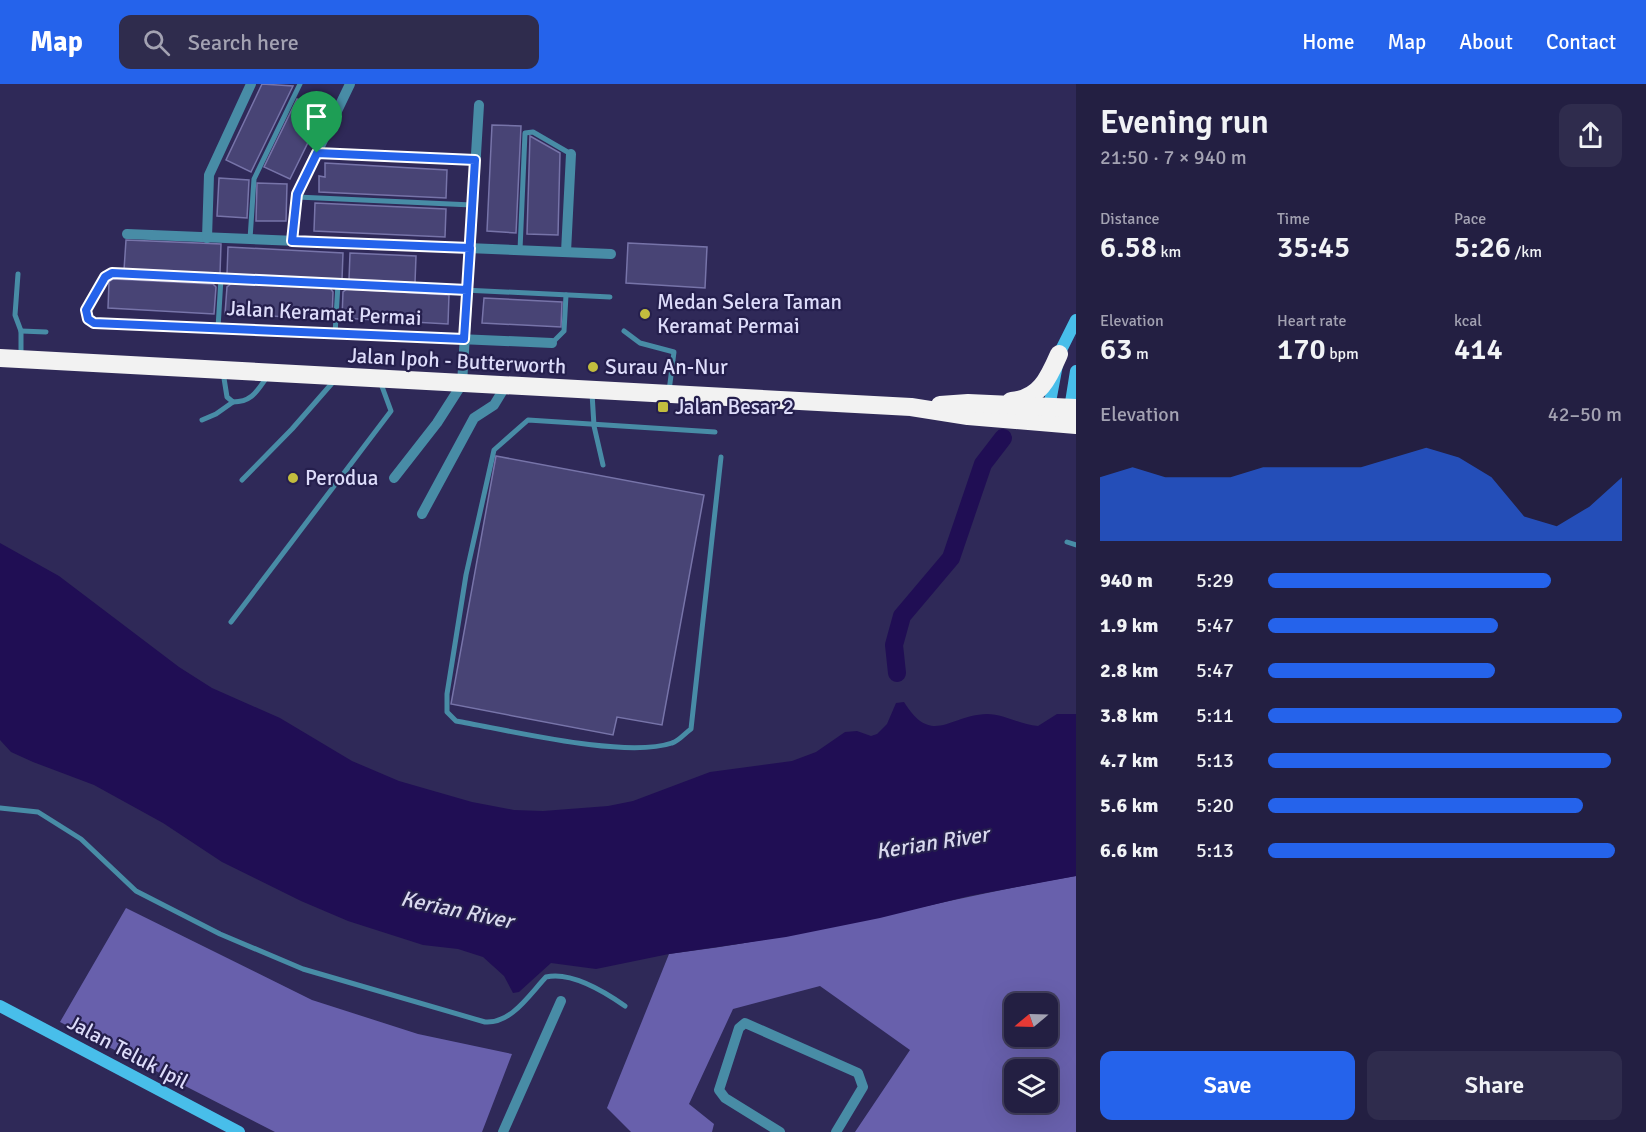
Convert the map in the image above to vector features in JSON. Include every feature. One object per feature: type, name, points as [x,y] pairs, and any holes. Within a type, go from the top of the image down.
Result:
[{"type":"highway","points":[[968,402],[1026,398],[1043,386],[1059,354]]},
{"type":"highway","name":"Jalan Ipoh - Butterworth","points":[[0,358],[591,392],[911,407],[968,416],[1047,415]]},
{"type":"highway","name":"Jalan Ipoh - Butterworth","points":[[911,407],[968,402],[1072,417]]},
{"type":"street","points":[[207,238],[210,175],[213,164],[251,84]]},
{"type":"street","points":[[292,241],[297,197],[350,84]]},
{"type":"street","points":[[394,478],[437,423],[462,384],[479,105]]},
{"type":"street","points":[[317,153],[475,160]]},
{"type":"street","points":[[566,252],[571,154]]},
{"type":"street","points":[[127,234],[611,254]]},
{"type":"street","points":[[1047,415],[1059,354],[1076,320]]},
{"type":"street","name":"Jalan Keramat Permai","points":[[94,323],[552,343]]},
{"type":"street","points":[[1072,417],[1076,371]]},
{"type":"street","points":[[422,514],[474,418],[494,405],[505,387]]},
{"type":"street","points":[[503,1132],[561,1001]]},
{"type":"street","name":"Jalan Teluk Ipil","points":[[0,1006],[239,1132]]},
{"type":"street","points":[[780,1132],[725,1098],[719,1090],[739,1028],[745,1023],[858,1073],[862,1087],[836,1132]]},
{"type":"lane","points":[[250,240],[254,179],[300,84]]},
{"type":"lane","points":[[520,250],[525,133],[533,132],[571,154]]},
{"type":"lane","points":[[297,197],[472,206]]},
{"type":"lane","points":[[94,323],[88,319],[86,310],[105,277],[112,273],[610,297]]},
{"type":"lane","points":[[18,274],[15,315],[21,331],[21,359]]},
{"type":"lane","points":[[218,328],[221,278]]},
{"type":"lane","points":[[335,334],[338,284]]},
{"type":"lane","points":[[552,343],[564,331],[566,295]]},
{"type":"lane","points":[[21,331],[46,332]]},
{"type":"lane","points":[[624,331],[640,343],[674,352],[669,395]]},
{"type":"lane","points":[[222,370],[227,397],[233,402]]},
{"type":"lane","points":[[202,420],[216,414],[233,402],[244,402],[252,398],[269,373]]},
{"type":"lane","points":[[243,480],[292,429],[337,377]]},
{"type":"lane","points":[[231,622],[391,411],[379,380]]},
{"type":"lane","points":[[591,392],[594,426],[603,465]]},
{"type":"lane","points":[[715,432],[528,420],[494,450],[466,575],[452,655],[447,712],[456,721],[609,747],[648,748],[674,742],[691,729],[721,457]]},
{"type":"lane","points":[[1067,542],[1076,545]]},
{"type":"lane","points":[[0,808],[38,812],[81,839],[136,891],[220,934],[303,969],[485,1022],[495,1023],[507,1018],[546,977],[551,976],[576,981],[604,992],[625,1006]]},
{"type":"shaded area","points":[[1076,876],[1076,1132],[855,1132],[910,1050],[820,986],[733,1009],[689,1104],[714,1124],[712,1132],[631,1132],[607,1108],[669,954],[822,928]]},
{"type":"shaded area","points":[[126,908],[312,1000],[418,1034],[512,1054],[482,1132],[275,1132],[60,1022]]},
{"type":"water","name":"Kerian River","points":[[0,543],[59,576],[179,667],[212,688],[280,718],[352,761],[399,781],[472,802],[514,810],[543,811],[608,806],[633,801],[710,772],[792,761],[816,752],[845,732],[857,731],[871,736],[877,734],[887,724],[896,703],[904,702],[923,723],[933,726],[987,714],[1038,726],[1057,714],[1076,714],[1076,876],[969,896],[880,918],[786,937],[669,954],[596,969],[551,963],[519,992],[513,993],[504,976],[483,957],[458,949],[423,945],[348,921],[301,901],[222,862],[163,823],[94,785],[11,752],[0,740]]},
{"type":"building","points":[[262,84],[293,86],[251,172],[226,160]]},
{"type":"building","points":[[297,99],[323,112],[290,179],[264,167]]},
{"type":"building","points":[[492,125],[521,126],[516,233],[487,231]]},
{"type":"building","points":[[530,136],[560,153],[558,235],[527,234]]},
{"type":"building","points":[[325,163],[447,170],[446,198],[319,192],[319,176],[325,177]]},
{"type":"building","points":[[219,178],[249,180],[247,218],[217,216]]},
{"type":"building","points":[[257,183],[287,184],[286,221],[256,221]]},
{"type":"building","points":[[315,203],[446,209],[445,237],[314,231]]},
{"type":"building","points":[[126,240],[221,244],[220,274],[124,270]]},
{"type":"building","points":[[628,243],[707,247],[705,288],[626,283]]},
{"type":"building","points":[[228,247],[343,253],[342,280],[227,274]]},
{"type":"building","points":[[350,253],[416,256],[415,283],[349,280]]},
{"type":"building","points":[[113,279],[213,284],[216,287],[214,314],[108,308],[109,282]]},
{"type":"building","points":[[232,283],[330,288],[333,292],[332,319],[225,314],[227,287]]},
{"type":"building","points":[[347,289],[449,295],[448,324],[342,318],[343,292]]},
{"type":"building","points":[[484,298],[562,302],[561,327],[482,323]]},
{"type":"building","points":[[496,456],[704,495],[662,725],[617,717],[613,735],[451,704]]},
{"type":"waterway","points":[[897,673],[894,645],[902,616],[951,558],[983,464],[1003,438]]},
{"type":"place","name":"Medan Selera Taman Keramat Permai","points":[[645,314]]},
{"type":"place","name":"Surau An-Nur","points":[[593,367]]},
{"type":"place","name":"Jalan Besar 2","points":[[663,407]]},
{"type":"place","name":"Perodua","points":[[293,478]]},
{"type":"route","points":[[317,153],[297,194],[292,241],[470,248],[464,339],[94,323],[88,319],[86,310],[105,277],[112,273],[467,290],[470,248],[475,160],[317,153]]}]
